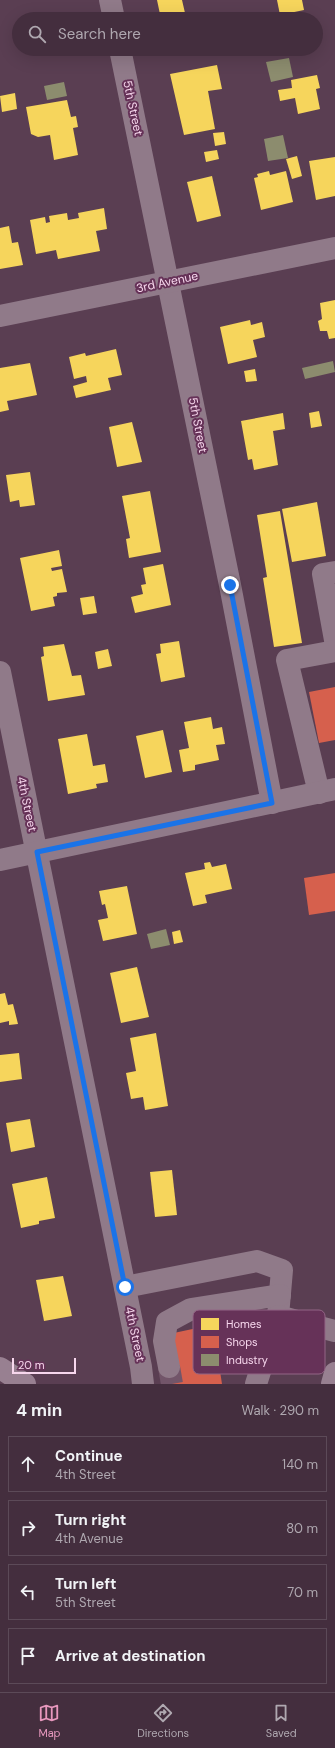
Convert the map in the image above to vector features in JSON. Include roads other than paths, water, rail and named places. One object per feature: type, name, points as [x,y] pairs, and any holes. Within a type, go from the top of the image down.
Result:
[{"type":"main road","points":[[0,1368],[25,1384]]},
{"type":"main road","points":[[332,1384],[335,1373]]},
{"type":"street","points":[[110,0],[113,12]]},
{"type":"street","name":"5th Street","points":[[121,56],[169,281],[272,803]]},
{"type":"street","name":"3rd Avenue","points":[[0,316],[335,248]]},
{"type":"street","points":[[335,572],[323,574],[335,640]]},
{"type":"street","points":[[0,860],[327,791],[287,660],[335,651]]},
{"type":"street","name":"4th Street","points":[[0,672],[125,1287],[143,1384]]},
{"type":"street","points":[[125,1287],[257,1261],[282,1270],[278,1310]]},
{"type":"street","points":[[169,1367],[164,1341],[167,1322],[191,1310],[279,1306],[288,1310]]},
{"type":"street","points":[[325,1327],[335,1331]]},
{"type":"street","points":[[256,1384],[259,1374]]},
{"type":"tunnel","points":[[169,1367],[172,1384]]}]
